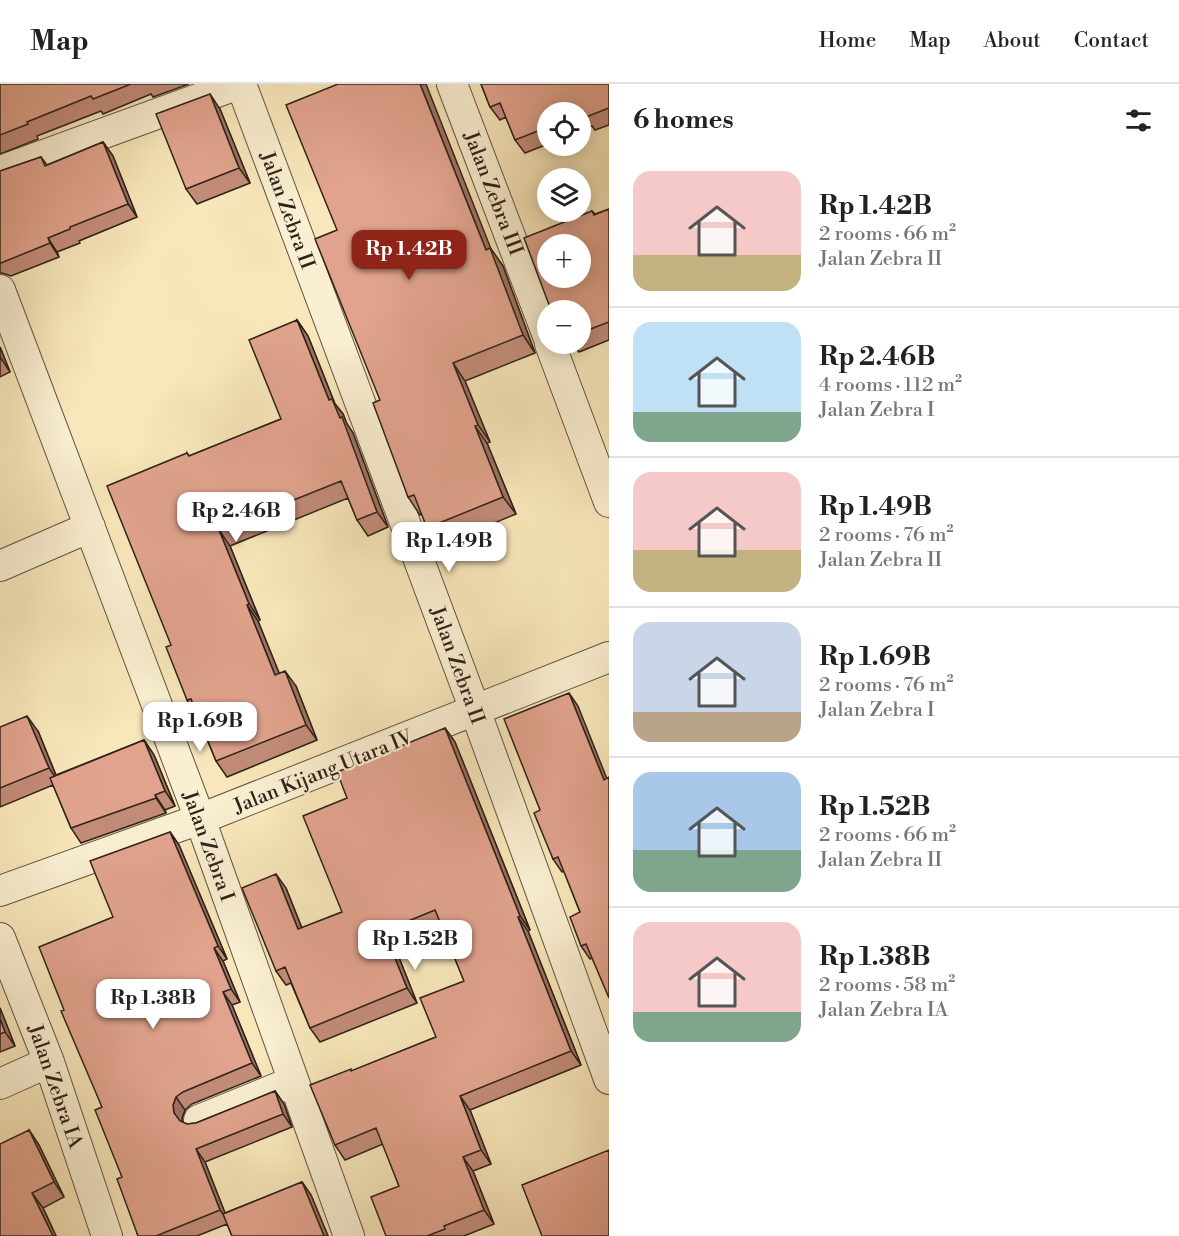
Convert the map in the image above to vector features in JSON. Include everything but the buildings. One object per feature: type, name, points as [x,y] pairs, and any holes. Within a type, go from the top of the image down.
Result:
[{"type":"street","points":[[0,171],[240,84]]},
{"type":"street","name":"Jalan Zebra II","points":[[240,84],[475,710],[609,1079]]},
{"type":"street","name":"Jalan Zebra III","points":[[452,84],[537,307]]},
{"type":"street","name":"Jalan Zebra I","points":[[0,290],[200,819],[292,1082],[349,1236]]},
{"type":"street","points":[[554,354],[609,502]]},
{"type":"street","points":[[0,566],[90,527]]},
{"type":"street","name":"Jalan Kijang Utara IV","points":[[0,891],[200,819],[609,657]]},
{"type":"street","name":"Jalan Zebra IA","points":[[0,938],[49,1062],[107,1236]]},
{"type":"street","points":[[0,1084],[49,1062]]},
{"type":"street","points":[[199,1120],[292,1082]]}]
